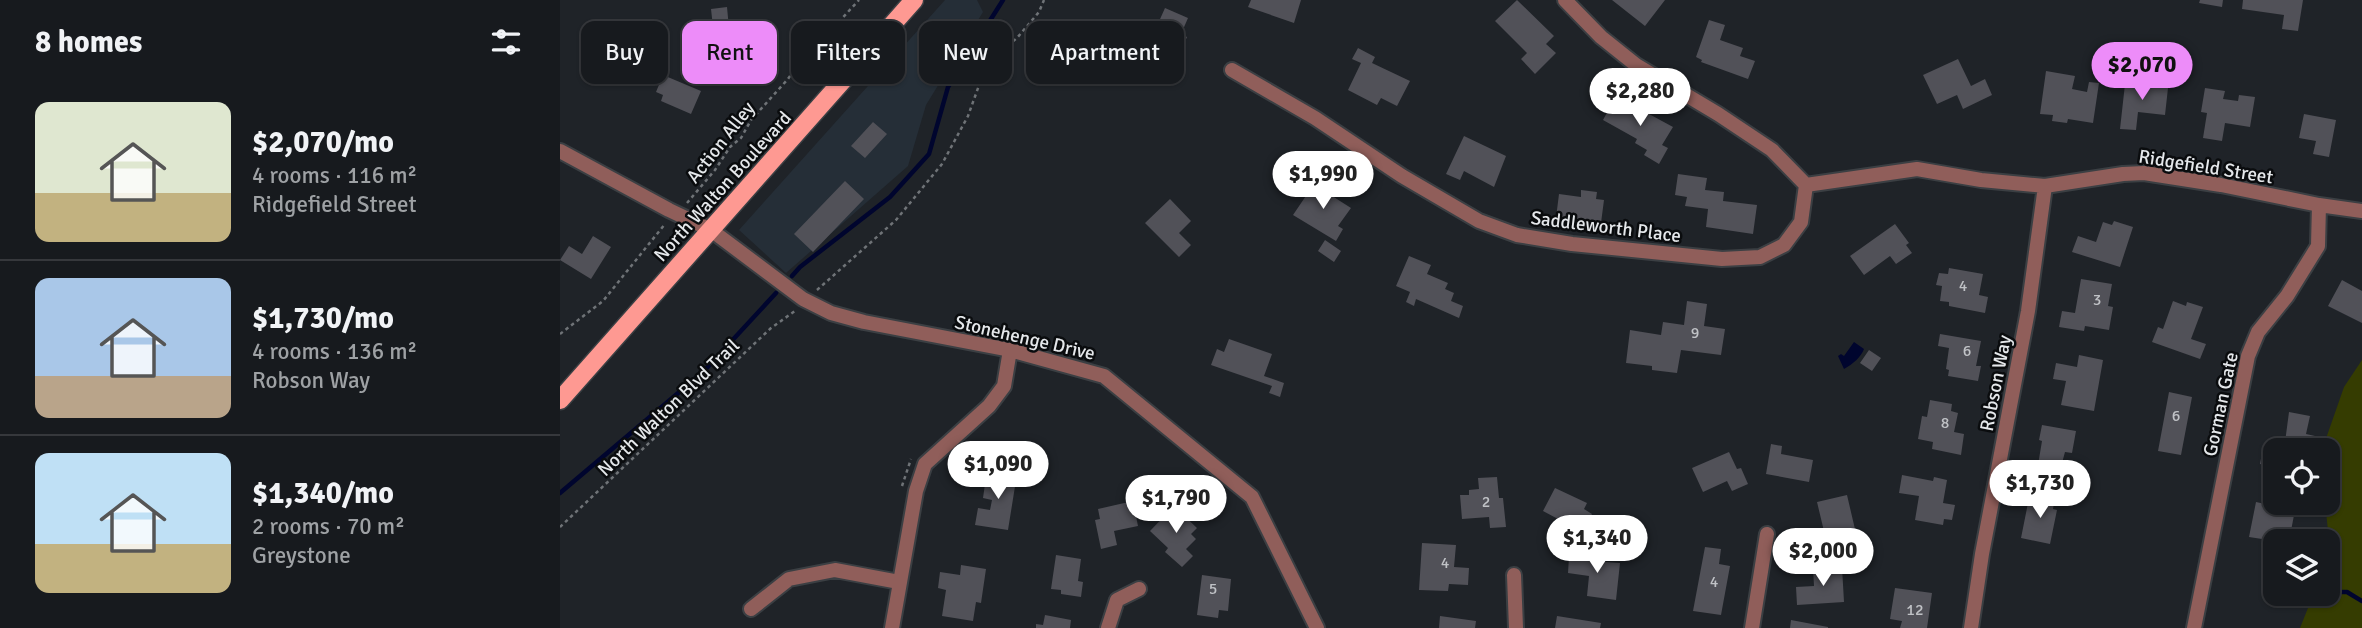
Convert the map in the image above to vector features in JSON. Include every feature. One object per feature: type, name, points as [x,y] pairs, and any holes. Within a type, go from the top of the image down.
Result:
[{"type":"main road","name":"North Walton Boulevard","points":[[560,400],[914,0]]},
{"type":"street","points":[[1565,0],[1601,37],[1636,65],[1772,150],[1806,186]]},
{"type":"street","name":"Saddleworth Place","points":[[1232,71],[1315,118],[1413,183],[1479,221],[1517,235],[1572,244],[1722,259],[1760,257],[1784,245],[1801,222],[1806,186]]},
{"type":"street","name":"Stonehenge Drive","points":[[560,150],[711,230],[803,299],[831,313],[863,323],[1010,350],[1104,376],[1252,497],[1317,628]]},
{"type":"street","name":"Ridgefield Street","points":[[1806,186],[1917,169],[1981,180],[2045,186],[2144,173],[2362,211]]},
{"type":"street","name":"Robson Way","points":[[1971,628],[1982,554],[2028,311],[2045,186]]},
{"type":"street","name":"Gorman Gate","points":[[2194,628],[2248,356],[2258,332],[2287,296],[2318,246],[2319,205]]},
{"type":"street","points":[[892,628],[916,491],[925,464],[989,406],[1004,386],[1010,350]]},
{"type":"street","points":[[1752,628],[1767,534]]},
{"type":"street","points":[[751,608],[789,579],[835,570],[899,582]]},
{"type":"street","points":[[1514,575],[1516,628]]},
{"type":"street","points":[[1108,628],[1117,600],[1139,589]]},
{"type":"path","name":"Action Alley","points":[[683,206],[695,195],[730,147],[741,138],[751,120],[788,79],[813,42],[835,26],[859,0]]},
{"type":"path","points":[[810,296],[896,220],[942,164],[968,116],[982,76],[993,58],[1017,38],[1039,12],[1044,0]]},
{"type":"path","points":[[560,334],[603,301],[667,220]]},
{"type":"path","name":"North Walton Blvd Trail","points":[[560,527],[771,328],[797,310]]},
{"type":"shaded area","points":[[945,0],[977,0],[983,12],[977,21],[926,21]]},
{"type":"shaded area","points":[[919,29],[919,84],[939,84],[926,105],[908,166],[786,273],[739,230],[870,84],[905,84],[905,45]]},
{"type":"green space","points":[[2362,360],[2362,628],[2300,628],[2309,606],[2340,606],[2340,529],[2328,529],[2326,515],[2340,515],[2340,438],[2326,438],[2344,387]]},
{"type":"water","points":[[1854,342],[1864,349],[1856,360],[1844,369],[1838,356],[1844,356]]},
{"type":"building","points":[[1251,0],[1301,0],[1294,23],[1248,7]]},
{"type":"building","points":[[1517,0],[1554,36],[1546,44],[1556,53],[1535,74],[1521,59],[1527,53],[1495,21]]},
{"type":"building","points":[[1612,0],[1665,0],[1645,26]]},
{"type":"building","points":[[2200,0],[2223,0],[2222,7],[2199,3]]},
{"type":"building","points":[[2243,0],[2303,0],[2298,31],[2282,29],[2284,15],[2242,9]]},
{"type":"building","points":[[727,7],[728,21],[712,21],[711,9]]},
{"type":"building","points":[[1165,8],[1188,18],[1184,27],[1184,21],[1159,21]]},
{"type":"building","points":[[1709,20],[1725,25],[1720,40],[1743,48],[1740,56],[1755,61],[1748,79],[1701,62],[1702,60],[1696,57]]},
{"type":"building","points":[[1358,48],[1375,57],[1372,63],[1410,81],[1397,106],[1381,98],[1377,105],[1348,90],[1361,63],[1352,59]]},
{"type":"building","points":[[1958,59],[1971,86],[1985,79],[1992,95],[1963,109],[1957,95],[1937,104],[1923,75]]},
{"type":"building","points":[[2046,71],[2075,76],[2072,89],[2087,92],[2089,82],[2099,83],[2093,123],[2068,119],[2067,123],[2052,121],[2053,115],[2040,114]]},
{"type":"building","points":[[668,77],[701,91],[691,114],[661,101],[663,95],[656,92],[659,84],[668,84]]},
{"type":"building","points":[[2137,77],[2155,79],[2154,87],[2168,88],[2165,115],[2138,112],[2136,130],[2120,129],[2125,84],[2136,86]]},
{"type":"building","points":[[2205,88],[2225,91],[2223,99],[2238,101],[2239,95],[2255,97],[2250,127],[2225,123],[2222,141],[2203,138],[2207,113],[2201,112]]},
{"type":"building","points":[[1616,96],[1673,127],[1662,145],[1668,148],[1659,164],[1644,155],[1647,150],[1635,143],[1637,139],[1603,120]]},
{"type":"building","points":[[2304,114],[2336,120],[2329,157],[2313,154],[2316,141],[2299,138]]},
{"type":"building","points":[[873,122],[887,134],[865,158],[851,146]]},
{"type":"building","points":[[1464,136],[1506,156],[1494,187],[1464,171],[1460,180],[1446,174]]},
{"type":"building","points":[[1678,174],[1707,178],[1705,190],[1724,192],[1723,201],[1757,205],[1753,234],[1706,227],[1708,209],[1685,206],[1687,197],[1675,195]]},
{"type":"building","points":[[845,181],[864,199],[813,252],[794,234]]},
{"type":"building","points":[[1316,181],[1331,191],[1329,194],[1351,208],[1338,226],[1343,229],[1336,241],[1293,215]]},
{"type":"building","points":[[1581,190],[1597,192],[1596,199],[1604,200],[1601,223],[1556,218],[1559,194],[1581,197]]},
{"type":"building","points":[[1170,199],[1191,221],[1179,233],[1191,245],[1179,257],[1145,223]]},
{"type":"building","points":[[2114,221],[2133,227],[2120,267],[2072,252],[2078,236],[2096,242],[2103,222],[2112,225]]},
{"type":"building","points":[[1895,224],[1909,243],[1906,245],[1912,253],[1896,264],[1890,256],[1864,275],[1850,256]]},
{"type":"building","points":[[593,236],[611,247],[591,279],[560,260],[569,246],[582,254]]},
{"type":"building","points":[[1325,240],[1341,251],[1334,262],[1318,251]]},
{"type":"building","points":[[1409,256],[1431,265],[1427,274],[1448,283],[1445,289],[1454,293],[1451,301],[1463,306],[1459,318],[1416,299],[1414,306],[1406,302],[1410,292],[1396,286]]},
{"type":"building","points":[[1949,268],[1983,274],[1979,295],[1988,297],[1985,313],[1949,306],[1949,302],[1940,301],[1942,286],[1936,285],[1939,273],[1948,274]]},
{"type":"building","points":[[2081,279],[2112,284],[2108,306],[2113,307],[2109,330],[2085,326],[2084,331],[2059,327],[2062,311],[2075,313]]},
{"type":"building","points":[[2342,280],[2362,291],[2362,323],[2328,306]]},
{"type":"building","points":[[1687,301],[1707,304],[1704,326],[1725,329],[1721,355],[1681,350],[1677,373],[1626,363],[1630,330],[1661,335],[1663,322],[1684,325]]},
{"type":"building","points":[[2173,301],[2186,306],[2187,302],[2203,307],[2191,339],[2206,344],[2200,359],[2152,342],[2158,327],[2163,329]]},
{"type":"building","points":[[1940,334],[1981,341],[1976,366],[1981,366],[1978,381],[1948,376],[1949,370],[1946,369],[1949,348],[1938,346]]},
{"type":"building","points":[[1229,339],[1272,354],[1264,376],[1284,383],[1280,397],[1269,393],[1272,386],[1211,365],[1217,349],[1224,352]]},
{"type":"building","points":[[1869,350],[1881,358],[1872,371],[1860,363]]},
{"type":"building","points":[[2079,355],[2103,360],[2094,411],[2061,405],[2066,381],[2053,379],[2056,363],[2077,367]]},
{"type":"building","points":[[2169,392],[2192,397],[2181,455],[2158,451]]},
{"type":"building","points":[[1930,400],[1952,404],[1951,411],[1958,413],[1954,432],[1964,434],[1961,455],[1932,449],[1933,442],[1918,439],[1922,416],[1927,417]]},
{"type":"building","points":[[2289,412],[2310,416],[2306,434],[2315,438],[2286,438]]},
{"type":"building","points":[[2042,425],[2076,431],[2072,453],[2065,452],[2062,463],[2071,465],[2069,477],[2037,471]]},
{"type":"building","points":[[1771,444],[1782,446],[1781,454],[1813,460],[1809,482],[1766,474]]},
{"type":"building","points":[[1729,452],[1737,469],[1741,468],[1748,484],[1732,491],[1727,481],[1703,492],[1692,468]]},
{"type":"building","points":[[994,470],[1017,474],[1008,530],[975,525],[978,508],[990,510],[992,500],[983,498],[985,484],[991,485]]},
{"type":"building","points":[[1902,475],[1933,481],[1934,477],[1947,480],[1943,503],[1955,505],[1952,520],[1944,519],[1943,525],[1915,520],[1919,496],[1899,493]]},
{"type":"building","points":[[1497,477],[1499,498],[1503,498],[1506,527],[1490,528],[1489,517],[1462,519],[1460,495],[1469,495],[1469,490],[1479,489],[1478,478]]},
{"type":"building","points":[[1555,488],[1587,503],[1584,509],[1592,514],[1575,545],[1551,532],[1558,519],[1543,511]]},
{"type":"building","points":[[1847,495],[1858,542],[1828,548],[1817,502]]},
{"type":"building","points":[[2045,495],[2055,497],[2053,509],[2057,510],[2050,544],[2021,538],[2029,498],[2043,501]]},
{"type":"building","points":[[1133,501],[1138,526],[1114,531],[1117,545],[1101,549],[1095,520],[1100,519],[1098,509]]},
{"type":"building","points":[[2256,502],[2263,504],[2263,515],[2294,515],[2291,529],[2263,529],[2263,539],[2249,537]]},
{"type":"building","points":[[1174,506],[1197,528],[1191,534],[1196,539],[1186,549],[1193,556],[1182,567],[1165,552],[1168,548],[1150,531]]},
{"type":"building","points":[[1422,543],[1456,545],[1454,567],[1469,568],[1468,585],[1449,584],[1448,591],[1419,590]]},
{"type":"building","points":[[1705,547],[1721,549],[1719,564],[1730,566],[1721,615],[1693,611]]},
{"type":"building","points":[[1588,553],[1606,555],[1605,562],[1620,563],[1616,600],[1587,596],[1589,576],[1568,573],[1569,557],[1587,559]]},
{"type":"building","points":[[1056,555],[1081,559],[1078,581],[1083,582],[1081,597],[1061,594],[1061,590],[1051,589]]},
{"type":"building","points":[[961,565],[986,569],[981,603],[976,602],[973,621],[942,616],[946,590],[938,588],[940,572],[960,575]]},
{"type":"building","points":[[1842,567],[1844,602],[1797,605],[1796,587],[1814,586],[1813,568]]},
{"type":"building","points":[[1202,575],[1231,579],[1228,611],[1219,610],[1218,618],[1197,615]]},
{"type":"building","points":[[1895,588],[1932,593],[1927,628],[1900,628],[1902,621],[1890,619]]},
{"type":"building","points":[[1045,615],[1071,620],[1070,628],[1036,628],[1036,624],[1043,625]]},
{"type":"building","points":[[1440,616],[1476,621],[1475,628],[1439,628]]},
{"type":"building","points":[[1557,616],[1601,623],[1600,628],[1555,628]]},
{"type":"building","points":[[1791,620],[1828,627],[1828,628],[1790,628]]},
{"type":"waterway","points":[[792,276],[890,197],[929,154],[948,87],[1003,0]]},
{"type":"waterway","points":[[560,493],[703,372],[776,293]]},
{"type":"waterway","points":[[2340,592],[2347,592],[2362,601]]}]
